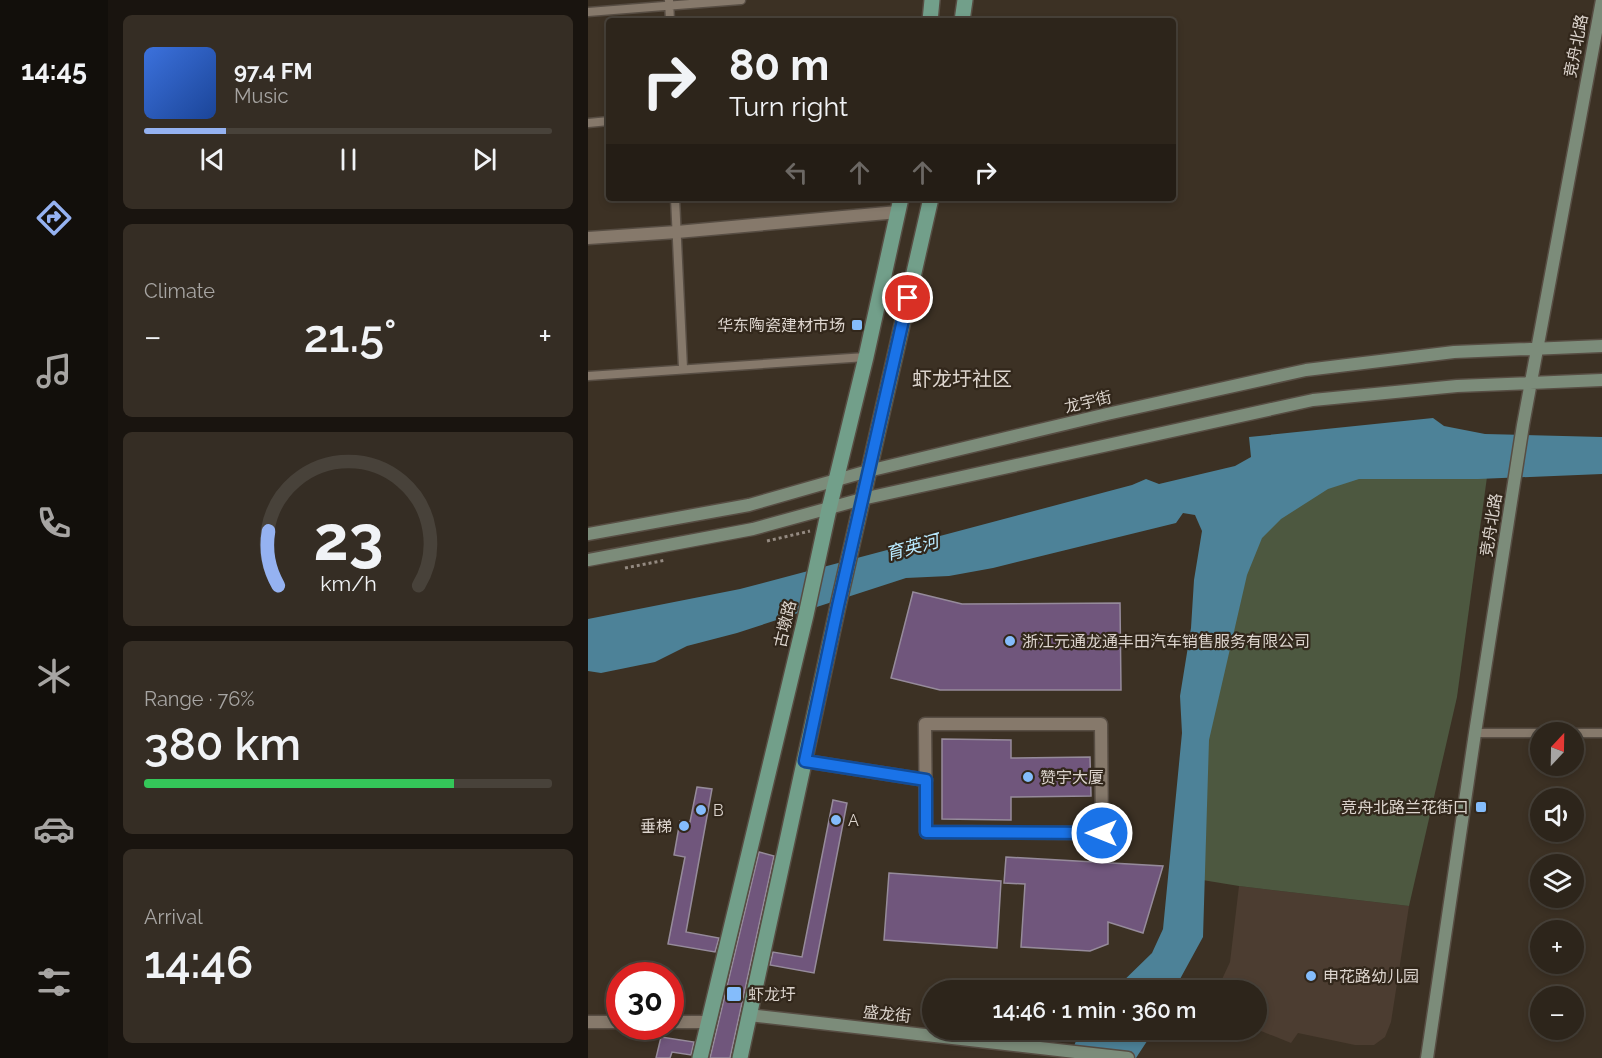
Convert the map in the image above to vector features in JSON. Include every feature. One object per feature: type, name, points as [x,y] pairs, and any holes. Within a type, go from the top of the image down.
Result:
[{"type":"main road","points":[[930,18],[932,0]]},
{"type":"main road","points":[[962,18],[964,0]]},
{"type":"main road","points":[[740,1058],[838,606],[930,201]]},
{"type":"main road","name":"古墩路","points":[[700,1058],[806,615],[900,205]]},
{"type":"street","name":"竞舟北路","points":[[1427,1058],[1523,426],[1602,0]]},
{"type":"street","points":[[588,238],[676,232],[900,205]]},
{"type":"street","name":"龙宇街","points":[[588,534],[748,506],[868,471],[1107,414],[1306,370],[1454,352],[1602,346]]},
{"type":"street","points":[[588,560],[753,529],[862,499],[1313,400],[1457,386],[1602,380]]},
{"type":"street","points":[[926,724],[1101,724],[1102,833],[926,832],[926,780],[926,724]]},
{"type":"street","points":[[805,761],[926,780]]},
{"type":"street","name":"盛龙街","points":[[749,1015],[1128,1058]]},
{"type":"street","points":[[588,1022],[606,1022]]},
{"type":"street","points":[[684,1022],[708,1022]]},
{"type":"lane","points":[[588,12],[669,3],[741,0]]},
{"type":"lane","points":[[669,3],[670,18]]},
{"type":"lane","points":[[588,123],[606,121]]},
{"type":"lane","points":[[675,201],[683,368]]},
{"type":"lane","points":[[588,376],[866,357]]},
{"type":"lane","points":[[1475,733],[1530,733]]},
{"type":"lane","points":[[1584,733],[1602,734]]},
{"type":"shaded area","name":"申花路幼儿园","points":[[1239,886],[1409,906],[1391,1022],[1385,1037],[1374,1045],[1355,1045],[1298,1033],[1291,1043],[1267,1033],[1267,980],[1222,980],[1230,962]]},
{"type":"green space","points":[[1490,455],[1457,697],[1409,906],[1239,886],[1184,877],[1242,482]]},
{"type":"water","name":"育英河","points":[[1433,418],[1444,426],[1485,434],[1602,437],[1602,474],[1478,479],[1359,479],[1328,489],[1281,519],[1262,538],[1247,575],[1209,740],[1203,937],[1179,980],[1124,980],[1152,953],[1163,929],[1182,733],[1180,696],[1191,628],[1194,580],[1202,531],[1195,515],[1183,513],[1176,523],[993,568],[949,576],[906,578],[737,633],[687,646],[655,662],[601,673],[588,671],[588,619],[740,589],[1132,485],[1146,479],[1159,484],[1235,466],[1251,457],[1249,437]]},
{"type":"water","points":[[1076,1040],[1148,1040],[1136,1058],[1069,1058]]},
{"type":"building","name":"浙江元通龙通丰田汽车销售服务有限公司","points":[[913,592],[962,604],[1120,603],[1121,690],[940,690],[891,678]]},
{"type":"building","points":[[942,739],[1011,740],[1011,758],[1090,757],[1091,796],[1011,797],[1011,820],[942,819]]},
{"type":"building","points":[[697,787],[712,789],[686,932],[719,938],[715,952],[668,944],[685,857],[674,855],[680,821],[690,822]]},
{"type":"building","points":[[833,800],[847,803],[814,973],[770,965],[773,952],[802,957]]},
{"type":"building","points":[[759,852],[774,856],[730,1058],[710,1058]]},
{"type":"building","points":[[1006,857],[1163,866],[1143,933],[1108,922],[1108,944],[1090,951],[1021,947],[1025,884],[1004,883]]},
{"type":"building","points":[[889,873],[1001,881],[997,948],[884,940]]},
{"type":"building","points":[[660,1040],[694,1042],[691,1055],[672,1052],[670,1058],[656,1058]]},
{"type":"place","name":"华东陶瓷建材市场","points":[[857,325]]},
{"type":"place","name":"浙江元通龙通丰田汽车销售服务有限公司","points":[[1010,641]]},
{"type":"place","name":"赞宇大厦","points":[[1028,777]]},
{"type":"place","name":"竞舟北路兰花街口","points":[[1481,807]]},
{"type":"place","name":"B","points":[[701,810]]},
{"type":"place","name":"A","points":[[836,820]]},
{"type":"place","name":"垂梯","points":[[684,826]]},
{"type":"place","name":"申花路幼儿园","points":[[1311,976]]},
{"type":"place","name":"虾龙圩","points":[[734,994]]},
{"type":"district","name":"虾龙圩社区","points":[[962,379]]},
{"type":"route","points":[[908,298],[805,761],[926,780],[926,832],[1102,833]]}]
